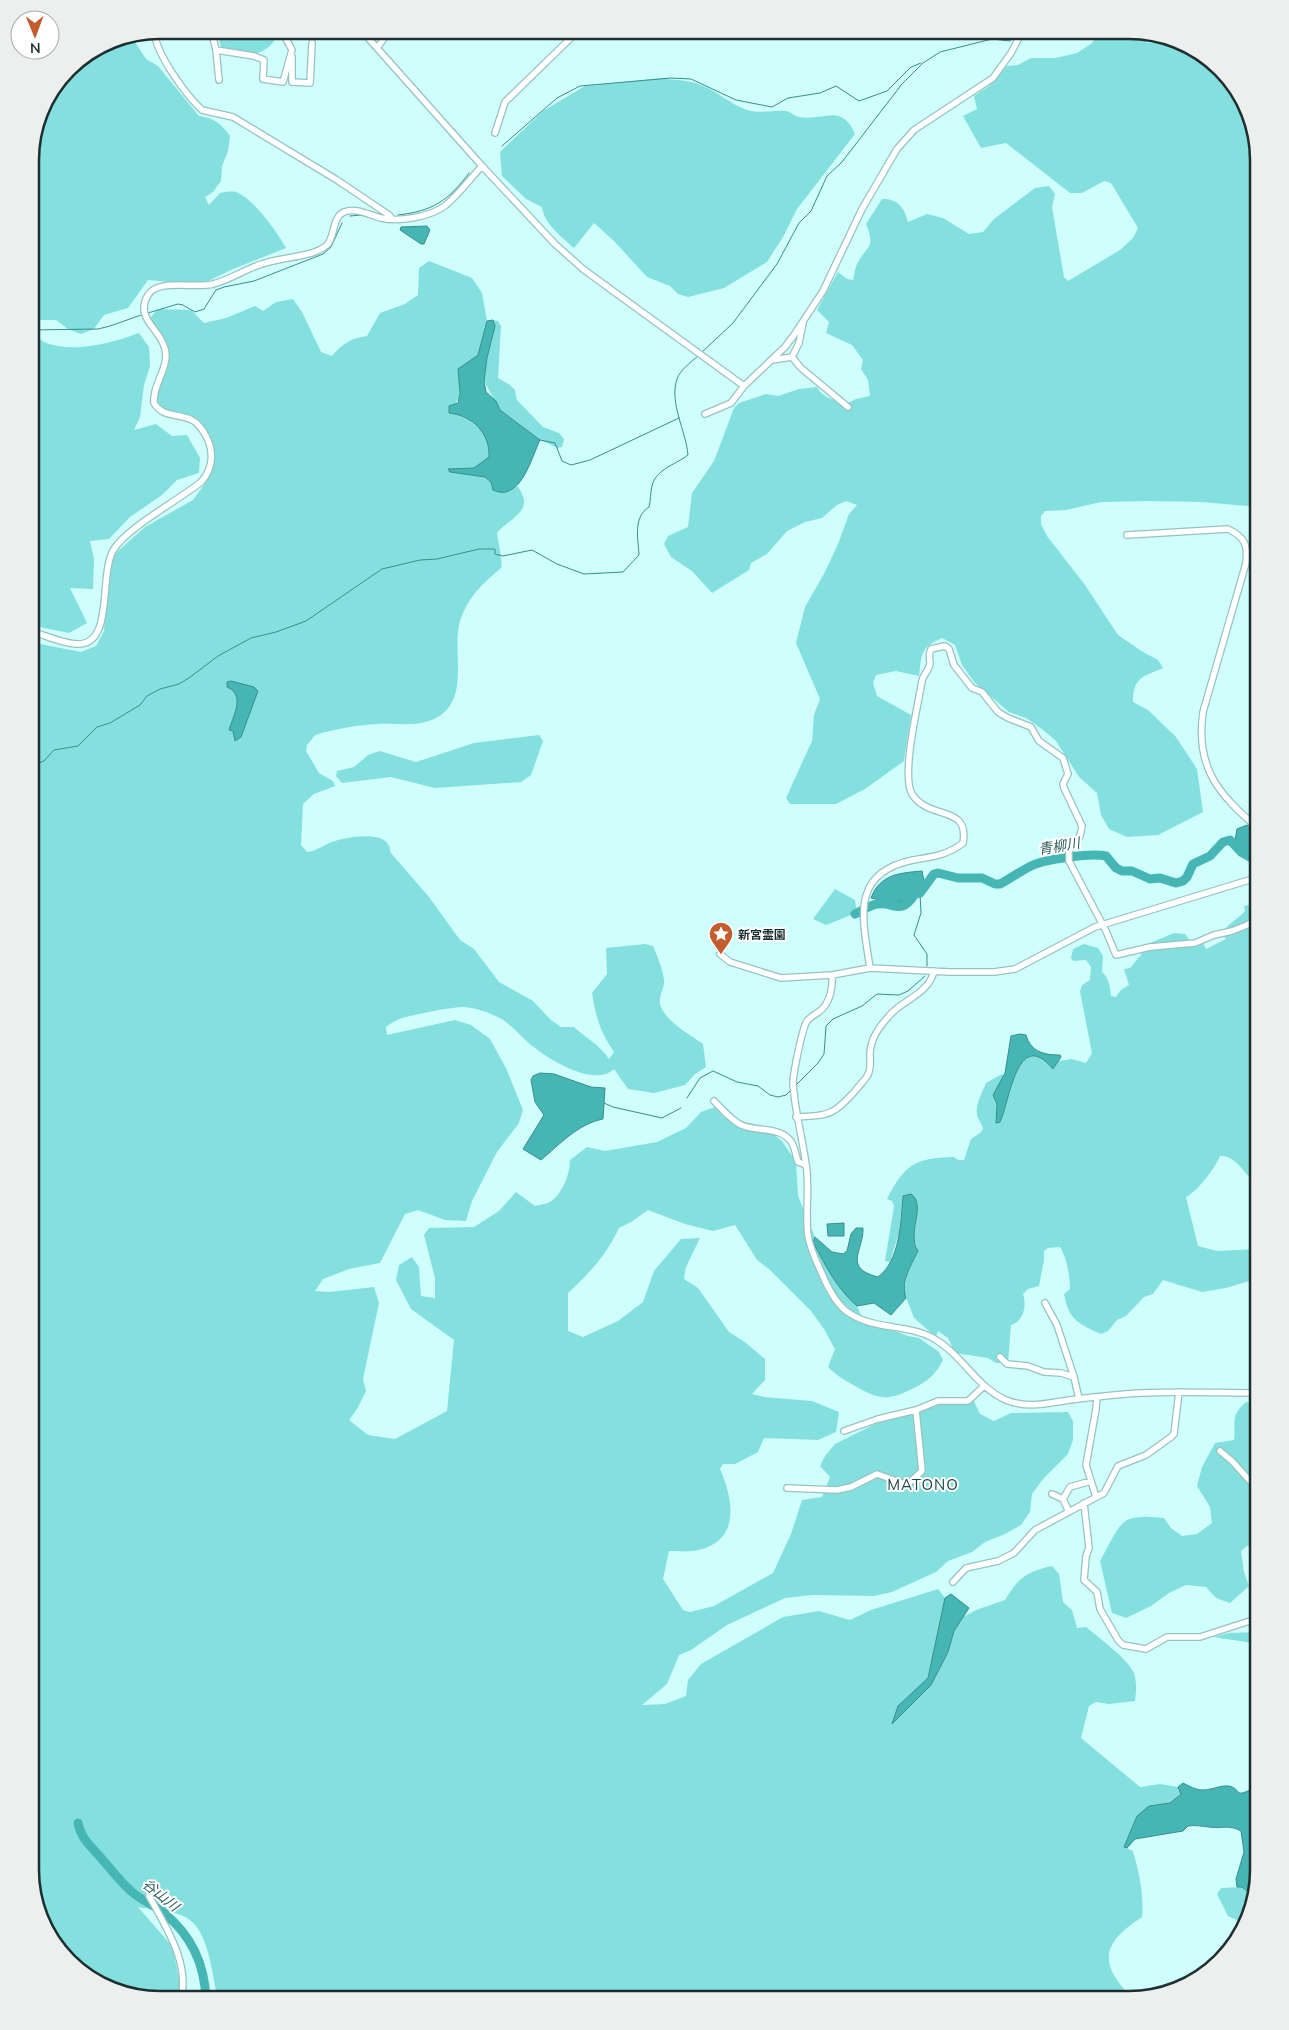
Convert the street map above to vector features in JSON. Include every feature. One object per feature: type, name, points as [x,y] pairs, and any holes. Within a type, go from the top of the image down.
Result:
[{"type":"street","points":[[155,39],[163,59],[202,110],[233,117],[337,180],[389,215],[392,219]]},
{"type":"street","points":[[213,39],[216,50],[219,80]]},
{"type":"street","points":[[286,39],[292,50],[292,82],[310,83],[312,43]]},
{"type":"street","points":[[368,39],[482,166],[556,244],[583,268],[744,386]]},
{"type":"street","points":[[376,48],[383,39]]},
{"type":"street","points":[[495,133],[505,102],[570,39]]},
{"type":"street","points":[[705,414],[731,403],[744,386],[785,347],[823,291],[862,209],[897,149],[914,130],[993,78],[1008,58],[1018,39]]},
{"type":"street","points":[[216,50],[254,56],[264,60],[264,79],[283,82],[292,50]]},
{"type":"street","points":[[39,634],[72,644],[86,643],[92,640],[101,628],[107,563],[115,548],[128,535],[201,482],[209,470],[212,458],[210,441],[199,426],[193,420],[160,411],[154,404],[154,390],[166,358],[166,349],[146,320],[145,304],[151,291],[162,286],[214,284],[263,263],[313,252],[326,245],[331,238],[336,223],[342,213],[346,211],[362,211],[392,219],[414,218],[444,206],[482,166]]},
{"type":"street","points":[[792,357],[799,343],[804,319]]},
{"type":"street","points":[[771,360],[792,357]]},
{"type":"street","points":[[792,357],[801,368],[848,407]]},
{"type":"street","points":[[1126,535],[1228,528],[1239,534],[1244,541],[1247,551],[1246,563],[1201,728],[1204,759],[1216,786],[1226,800],[1250,821]]},
{"type":"street","points":[[870,968],[864,905],[866,893],[871,883],[884,871],[903,862],[941,855],[954,851],[963,844],[965,834],[962,823],[953,815],[939,813],[922,805],[908,786],[913,729],[922,680],[930,665],[929,653],[931,649],[945,646],[949,649],[954,665],[972,688],[982,692],[998,712],[1030,727],[1039,741],[1064,758],[1068,774],[1068,778],[1063,784],[1064,788],[1082,826],[1080,836],[1070,847],[1069,858],[1103,924],[1116,955],[1150,947],[1195,943],[1250,924]]},
{"type":"street","points":[[720,954],[730,962],[781,978],[832,974],[870,968],[994,972],[1015,969],[1034,961],[1103,924],[1250,880]]},
{"type":"street","points":[[796,1118],[822,1116],[833,1112],[841,1106],[866,1078],[870,1070],[871,1042],[875,1034],[897,1006],[921,992],[934,971]]},
{"type":"street","points":[[832,974],[832,987],[828,1000],[822,1010],[807,1021],[793,1082],[796,1118],[806,1165],[808,1236],[812,1253],[828,1286],[843,1309],[864,1321],[913,1330],[933,1338],[957,1356],[984,1386],[1008,1401],[1025,1406],[1097,1397],[1179,1392],[1250,1393]]},
{"type":"street","points":[[714,1102],[730,1118],[741,1125],[782,1134],[792,1144],[798,1162],[806,1165]]},
{"type":"street","points":[[1045,1303],[1057,1325],[1079,1399]]},
{"type":"street","points":[[1000,1357],[1006,1364],[1028,1366],[1044,1372],[1061,1373],[1074,1377]]},
{"type":"street","points":[[844,1431],[878,1419],[916,1410],[938,1401],[968,1401],[984,1386]]},
{"type":"street","points":[[953,1582],[966,1568],[998,1560],[1014,1553],[1035,1530],[1084,1502],[1104,1493],[1118,1466],[1146,1455],[1174,1434],[1179,1392]]},
{"type":"street","points":[[1096,1497],[1086,1465],[1086,1458],[1097,1397]]},
{"type":"street","points":[[787,1488],[837,1490],[851,1487],[877,1474],[902,1483],[909,1483],[922,1471],[916,1410]]},
{"type":"street","points":[[1220,1451],[1232,1460],[1250,1481]]},
{"type":"street","points":[[1063,1500],[1070,1487],[1091,1481]]},
{"type":"street","points":[[1052,1494],[1063,1500],[1069,1512]]},
{"type":"street","points":[[1084,1502],[1089,1548],[1086,1556],[1084,1580],[1097,1592],[1100,1610],[1114,1635],[1123,1645],[1146,1649],[1167,1637],[1200,1637],[1250,1621]]},
{"type":"street","points":[[149,1896],[177,1949],[183,1978],[182,1991]]},
{"type":"shaded area","points":[[219,39],[275,39],[263,51],[250,55],[237,54],[221,47]]},
{"type":"shaded area","points":[[1094,39],[1137,39],[1146,40],[1147,43],[1156,42],[1183,51],[1209,69],[1230,93],[1238,106],[1248,136],[1250,152],[1250,506],[1201,502],[1101,502],[1066,510],[1045,511],[1041,516],[1041,524],[1047,536],[1085,585],[1118,635],[1158,660],[1163,668],[1140,679],[1135,687],[1133,702],[1148,710],[1176,737],[1197,769],[1203,812],[1158,835],[1127,837],[1109,829],[1101,815],[1097,793],[1079,777],[1056,741],[1026,718],[1009,712],[975,683],[962,665],[955,645],[942,638],[923,652],[919,676],[896,671],[876,675],[873,683],[877,696],[911,715],[904,761],[865,789],[836,804],[790,804],[786,798],[812,741],[814,715],[820,699],[796,643],[805,607],[825,572],[849,514],[857,505],[846,501],[837,505],[822,518],[805,522],[787,531],[767,554],[751,563],[749,570],[712,593],[692,571],[671,557],[664,544],[668,536],[688,527],[692,493],[714,461],[734,408],[739,403],[766,394],[778,396],[799,389],[817,387],[825,396],[846,404],[856,399],[870,396],[868,380],[861,369],[863,360],[852,345],[826,333],[829,322],[817,310],[838,272],[847,279],[853,280],[857,264],[870,243],[866,224],[882,199],[896,202],[902,208],[908,222],[927,214],[943,218],[969,234],[983,232],[994,219],[1035,188],[1049,186],[1055,194],[1052,207],[1064,277],[1068,281],[1120,250],[1133,238],[1138,228],[1111,183],[1104,181],[1082,193],[1070,193],[1006,143],[981,148],[963,116],[977,109],[974,96],[989,86],[1007,66],[1018,65],[1031,58],[1056,58],[1077,53],[1092,43]]},
{"type":"shaded area","points":[[135,41],[146,59],[158,66],[199,116],[217,122],[230,136],[228,151],[222,166],[221,181],[213,192],[205,197],[209,205],[220,193],[236,192],[250,201],[277,233],[286,248],[233,269],[200,285],[148,280],[128,308],[104,315],[94,329],[81,334],[68,329],[56,320],[39,322],[39,152],[48,114],[55,99],[74,74],[106,51]]},
{"type":"shaded area","points":[[662,78],[698,84],[747,110],[762,112],[786,111],[808,118],[838,116],[850,124],[855,134],[797,209],[783,237],[767,262],[724,288],[688,297],[678,294],[670,286],[647,277],[614,241],[594,223],[574,248],[550,225],[543,213],[542,207],[526,199],[502,176],[500,152],[543,111],[585,86]]},
{"type":"shaded area","points":[[427,226],[430,230],[424,244],[421,244],[400,230],[401,227]]},
{"type":"shaded area","points":[[429,261],[472,278],[482,293],[487,321],[478,355],[458,369],[459,397],[449,413],[466,418],[483,433],[489,448],[489,457],[474,468],[449,469],[450,472],[485,477],[509,492],[518,486],[524,501],[523,506],[518,515],[497,533],[501,568],[476,592],[463,613],[458,633],[457,688],[453,700],[446,711],[434,719],[420,723],[354,726],[330,731],[315,735],[307,745],[306,751],[319,773],[333,781],[335,786],[314,794],[303,804],[301,845],[307,852],[338,840],[353,837],[370,836],[384,840],[389,846],[390,852],[429,897],[460,940],[474,949],[499,982],[533,1001],[551,1020],[561,1027],[574,1027],[609,1059],[614,1052],[599,1024],[592,993],[607,974],[606,948],[645,944],[653,946],[664,980],[660,1000],[661,1007],[674,1023],[703,1044],[706,1067],[695,1074],[685,1085],[654,1093],[628,1089],[614,1069],[606,1074],[596,1075],[585,1074],[563,1066],[535,1048],[503,1020],[494,1015],[468,1007],[431,1011],[399,1019],[386,1027],[387,1035],[455,1020],[471,1025],[490,1039],[506,1068],[523,1110],[519,1123],[497,1152],[472,1201],[466,1221],[445,1220],[418,1210],[405,1214],[380,1263],[349,1269],[323,1279],[315,1291],[329,1292],[374,1287],[379,1303],[363,1379],[366,1391],[349,1420],[368,1435],[395,1439],[447,1411],[454,1340],[411,1309],[396,1280],[399,1265],[412,1257],[419,1267],[421,1296],[435,1298],[435,1278],[424,1235],[429,1228],[474,1227],[499,1211],[516,1192],[535,1206],[548,1203],[561,1190],[569,1172],[570,1160],[587,1147],[605,1151],[657,1142],[686,1128],[701,1112],[715,1107],[724,1117],[750,1130],[773,1134],[782,1141],[796,1162],[798,1196],[815,1237],[813,1242],[841,1290],[857,1306],[862,1318],[908,1336],[919,1338],[939,1352],[943,1360],[938,1369],[925,1382],[900,1394],[880,1397],[865,1392],[828,1367],[835,1349],[824,1329],[811,1311],[769,1269],[757,1260],[735,1225],[713,1231],[685,1224],[648,1210],[619,1228],[597,1263],[568,1293],[568,1331],[583,1337],[618,1321],[643,1302],[654,1271],[681,1239],[700,1238],[686,1267],[684,1279],[698,1288],[729,1332],[765,1359],[765,1380],[752,1394],[764,1397],[812,1401],[839,1412],[836,1432],[818,1440],[764,1438],[758,1452],[735,1464],[723,1464],[720,1469],[729,1495],[730,1508],[730,1520],[726,1531],[719,1540],[708,1547],[689,1551],[669,1551],[663,1579],[683,1610],[690,1612],[714,1606],[773,1573],[791,1534],[802,1500],[822,1497],[830,1477],[820,1466],[825,1456],[835,1444],[875,1424],[959,1397],[972,1397],[980,1414],[994,1421],[1011,1413],[1068,1412],[1073,1421],[1073,1440],[1068,1454],[1043,1479],[1032,1494],[1030,1512],[1021,1525],[985,1542],[972,1552],[948,1561],[936,1572],[892,1592],[874,1596],[812,1595],[785,1598],[727,1625],[691,1650],[679,1655],[667,1684],[642,1705],[665,1704],[686,1696],[688,1680],[701,1664],[783,1617],[819,1611],[850,1620],[871,1610],[938,1589],[945,1598],[928,1678],[898,1706],[893,1723],[907,1708],[948,1652],[954,1631],[963,1617],[976,1610],[1005,1600],[1019,1581],[1029,1573],[1052,1566],[1059,1574],[1063,1602],[1072,1610],[1077,1628],[1086,1627],[1113,1649],[1131,1668],[1136,1680],[1135,1701],[1109,1704],[1096,1702],[1089,1706],[1081,1738],[1140,1787],[1160,1784],[1178,1787],[1181,1793],[1170,1803],[1149,1806],[1124,1847],[1133,1851],[1142,1891],[1142,1917],[1118,1936],[1112,1945],[1109,1955],[1114,1975],[1126,1991],[216,1991],[206,1946],[197,1927],[190,1920],[179,1914],[138,1907],[172,1946],[182,1991],[152,1991],[121,1985],[93,1971],[69,1950],[51,1924],[41,1894],[39,1878],[39,644],[81,652],[96,646],[104,631],[109,563],[118,551],[145,527],[193,500],[206,482],[214,458],[210,439],[193,418],[158,407],[152,398],[163,364],[164,348],[147,321],[158,309],[191,310],[204,323],[226,318],[255,306],[263,311],[276,302],[293,299],[302,312],[321,352],[332,356],[347,342],[367,336],[380,313],[405,304],[418,295],[419,268]]},
{"type":"shaded area","points":[[493,320],[498,321],[501,326],[498,378],[515,390],[517,400],[543,427],[559,433],[564,439],[562,447],[558,448],[540,440],[500,410],[484,381],[487,358],[495,326]]},
{"type":"shaded area","points":[[493,320],[495,326],[487,358],[484,381],[486,392],[496,401],[500,410],[540,440],[523,477],[510,490],[502,492],[493,490],[491,482],[485,477],[450,472],[448,469],[474,468],[489,457],[487,440],[483,433],[466,418],[449,413],[449,406],[458,403],[460,393],[458,369],[478,355],[487,321]]},
{"type":"shaded area","points":[[139,333],[149,347],[150,366],[144,385],[140,417],[134,430],[156,424],[172,436],[187,435],[200,458],[199,473],[177,480],[162,495],[130,517],[109,539],[90,541],[94,559],[93,589],[70,588],[87,623],[69,633],[39,627],[39,338],[44,342],[55,345],[79,347],[92,346]]},
{"type":"shaded area","points":[[231,681],[254,687],[258,691],[241,737],[235,741],[233,731],[229,730],[237,706],[236,695],[227,687],[227,682]]},
{"type":"shaded area","points":[[539,735],[543,741],[531,775],[521,782],[435,788],[391,777],[342,783],[336,776],[337,771],[354,767],[368,755],[380,751],[416,762],[474,743]]},
{"type":"shaded area","points":[[1247,825],[1250,828],[1250,853],[1242,848],[1235,840],[1237,829]]},
{"type":"shaded area","points":[[922,871],[924,881],[906,899],[890,902],[871,898],[875,890],[885,879],[899,874]]},
{"type":"shaded area","points":[[835,889],[855,900],[856,908],[851,915],[826,925],[813,919]]},
{"type":"shaded area","points":[[1250,905],[1250,1178],[1237,1163],[1226,1156],[1220,1156],[1206,1179],[1186,1197],[1198,1246],[1217,1251],[1250,1249],[1250,1281],[1226,1288],[1202,1292],[1163,1280],[1153,1294],[1144,1297],[1126,1316],[1117,1320],[1108,1331],[1101,1334],[1075,1320],[1066,1303],[1064,1294],[1070,1289],[1065,1257],[1060,1247],[1048,1248],[1044,1251],[1039,1286],[1028,1289],[1023,1294],[1025,1303],[1022,1316],[1011,1325],[1008,1363],[996,1363],[988,1358],[955,1353],[948,1338],[938,1331],[936,1337],[914,1318],[904,1292],[907,1275],[918,1251],[914,1238],[917,1213],[903,1196],[899,1233],[890,1262],[885,1261],[894,1206],[892,1201],[887,1199],[893,1187],[906,1171],[920,1162],[930,1159],[954,1157],[958,1160],[964,1160],[971,1139],[983,1129],[977,1110],[978,1102],[986,1083],[1002,1074],[1004,1077],[993,1095],[997,1103],[996,1122],[1000,1122],[1012,1085],[1023,1062],[1031,1057],[1041,1058],[1053,1069],[1059,1061],[1071,1059],[1086,1063],[1092,1053],[1080,991],[1082,985],[1090,980],[1091,967],[1086,960],[1073,961],[1071,958],[1073,949],[1084,944],[1098,948],[1103,956],[1102,972],[1108,980],[1111,996],[1116,997],[1121,990],[1129,985],[1124,969],[1130,968],[1141,955],[1143,946],[1174,933],[1185,934],[1194,946],[1203,943],[1206,949],[1226,939],[1222,935],[1224,931],[1245,911],[1244,906]]},
{"type":"shaded area","points":[[1026,1035],[1028,1041],[1035,1049],[1044,1053],[1060,1055],[1061,1057],[1053,1069],[1041,1058],[1031,1056],[1023,1061],[1012,1085],[1000,1122],[996,1123],[997,1104],[993,1095],[1005,1073],[1011,1036]]},
{"type":"shaded area","points":[[540,1073],[554,1074],[591,1087],[605,1088],[603,1119],[577,1130],[541,1160],[523,1149],[544,1115],[535,1102],[531,1080],[533,1076]]},
{"type":"shaded area","points":[[911,1194],[917,1205],[914,1236],[918,1251],[905,1280],[906,1298],[891,1315],[874,1303],[857,1306],[843,1292],[832,1276],[813,1242],[815,1237],[832,1252],[843,1254],[847,1251],[851,1234],[856,1228],[863,1228],[857,1257],[858,1263],[861,1269],[878,1277],[891,1261],[895,1251],[900,1228],[903,1196]]},
{"type":"shaded area","points":[[844,1223],[844,1236],[828,1236],[827,1224]]},
{"type":"shaded area","points":[[1246,1402],[1250,1403],[1250,1546],[1241,1551],[1244,1572],[1249,1586],[1230,1603],[1216,1598],[1206,1587],[1186,1585],[1169,1593],[1151,1606],[1126,1618],[1112,1613],[1100,1561],[1116,1533],[1127,1520],[1140,1517],[1164,1518],[1171,1528],[1182,1536],[1197,1534],[1212,1523],[1210,1507],[1197,1486],[1202,1467],[1215,1443],[1234,1440],[1234,1423],[1241,1407]]},
{"type":"shaded area","points":[[951,1594],[969,1608],[954,1631],[948,1652],[931,1685],[892,1724],[898,1706],[928,1678],[945,1598]]},
{"type":"shaded area","points":[[1250,1632],[1250,1643],[1213,1637],[1229,1633]]},
{"type":"shaded area","points":[[1183,1783],[1200,1790],[1227,1786],[1239,1793],[1250,1790],[1250,1870],[1248,1891],[1242,1887],[1237,1887],[1236,1879],[1244,1852],[1241,1831],[1236,1829],[1229,1827],[1188,1826],[1183,1831],[1135,1839],[1127,1848],[1124,1847],[1137,1816],[1149,1806],[1170,1803],[1181,1794],[1178,1787]]},
{"type":"shaded area","points":[[1242,1887],[1248,1891],[1239,1921],[1228,1916],[1217,1894],[1221,1888]]},
{"type":"waterway","points":[[702,352],[733,323],[777,264],[799,223],[811,211],[827,176],[842,162],[902,84],[923,63],[940,52],[992,39]]},
{"type":"waterway","points":[[992,39],[1010,41],[1011,39]]},
{"type":"waterway","points":[[502,146],[557,98],[580,86],[671,78],[691,79],[736,100],[772,107],[788,98],[820,93],[836,86],[859,101],[887,91],[911,67],[921,63]]},
{"type":"waterway","points":[[398,215],[421,211],[439,203],[447,198],[469,173]]},
{"type":"waterway","points":[[350,216],[361,215],[378,220]]},
{"type":"waterway","points":[[148,313],[178,304],[195,312],[204,309],[216,290],[254,281],[323,254],[331,247],[342,223]]},
{"type":"waterway","points":[[39,330],[98,329],[144,314]]},
{"type":"waterway","points":[[39,763],[44,761],[54,750],[78,746],[97,727],[110,723],[140,705],[147,696],[160,689],[179,684],[218,656],[251,638],[276,632],[306,621],[382,569],[479,549],[495,549],[495,554],[503,556],[532,550],[557,564],[584,574],[623,572],[639,555],[639,522],[644,511],[649,507],[654,480],[662,471],[688,455],[676,407],[675,388],[681,372],[698,356]]},
{"type":"waterway","points":[[540,440],[555,443],[562,461],[571,465],[590,460],[679,418]]},
{"type":"waterway","name":"青柳川","points":[[855,914],[877,904],[905,905],[915,894],[920,893],[934,874],[938,873],[958,878],[982,878],[995,884],[1000,884],[1038,863],[1068,857],[1099,855],[1106,856],[1116,868],[1122,871],[1132,871],[1150,879],[1160,878],[1176,883],[1183,881],[1187,877],[1193,864],[1210,856],[1223,842],[1230,840],[1241,852],[1250,857]]},
{"type":"waterway","points":[[920,893],[921,913],[914,935],[927,954],[927,966]]},
{"type":"waterway","points":[[797,1084],[818,1063],[824,1054],[826,1026],[833,1019],[862,1006],[877,994],[899,995],[908,991],[925,976]]},
{"type":"waterway","points":[[687,1098],[700,1078],[713,1071],[737,1082],[758,1086],[770,1095],[778,1097],[786,1095],[790,1091]]},
{"type":"waterway","points":[[604,1103],[613,1107],[662,1118],[681,1108]]},
{"type":"waterway","name":"谷山川","points":[[78,1823],[81,1834],[87,1842],[124,1884],[136,1895],[164,1913],[182,1931],[195,1952],[203,1975],[205,1991]]},
{"type":"place","name":"新宮霊園","points":[[721,955]]},
{"type":"district","name":"MATONO","points":[[923,1484]]}]
